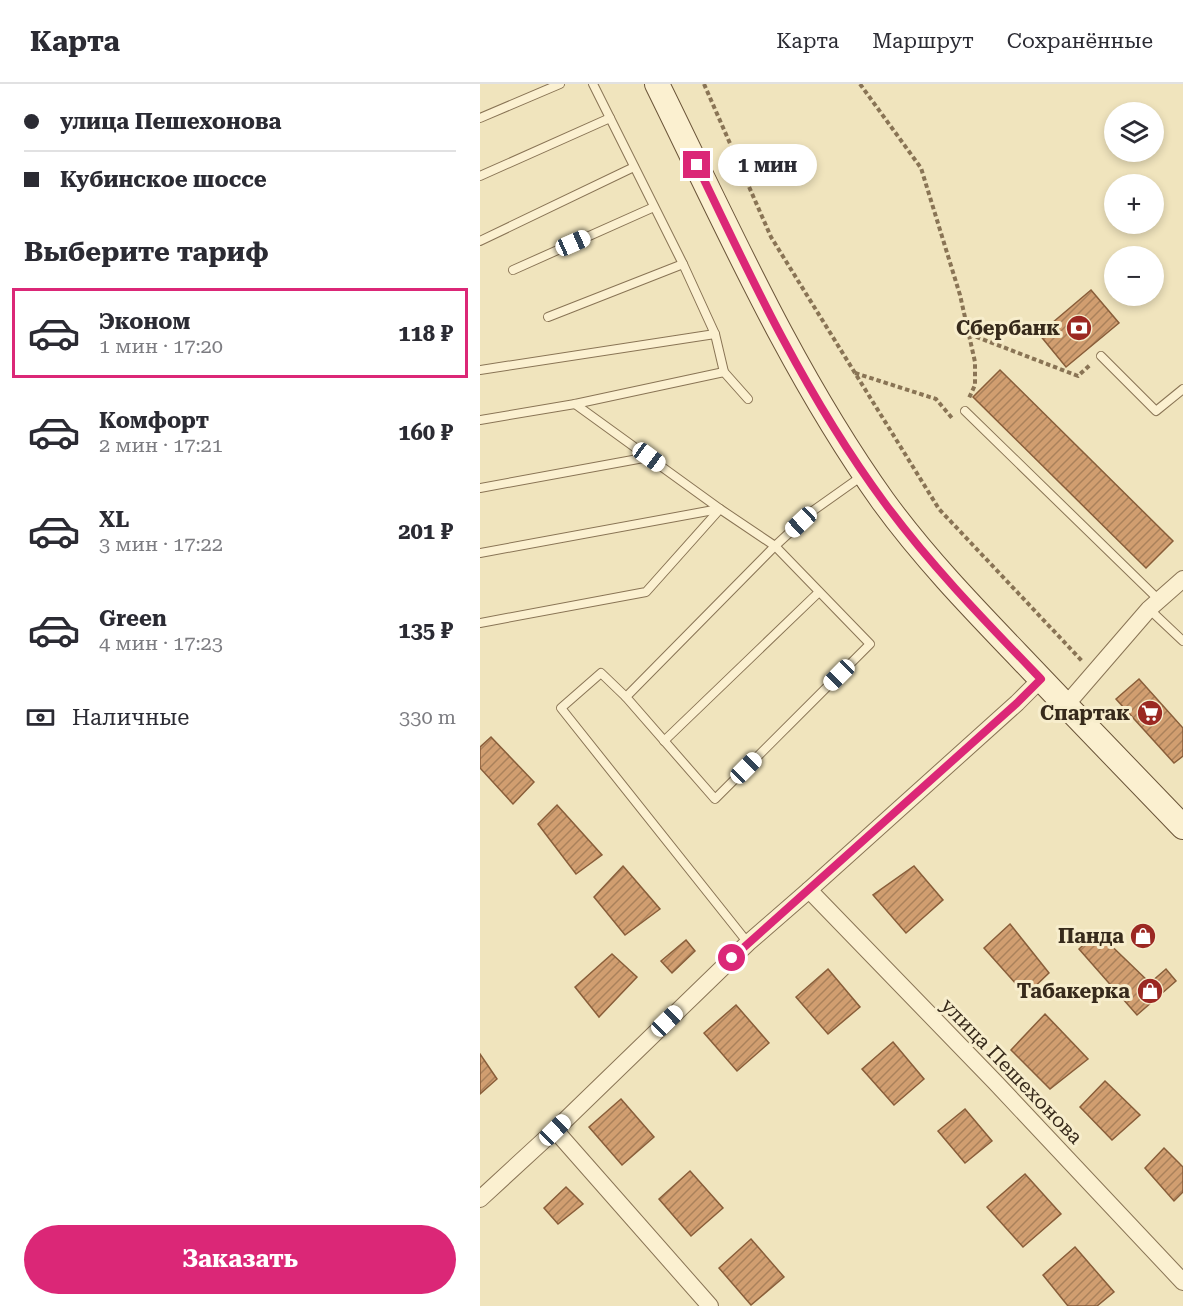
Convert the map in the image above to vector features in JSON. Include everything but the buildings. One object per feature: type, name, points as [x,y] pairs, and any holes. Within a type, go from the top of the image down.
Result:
[{"type":"main road","points":[[657,84],[731,239],[769,312],[822,407],[884,503],[946,580],[1183,827]]},
{"type":"street","points":[[1066,705],[1154,604],[1183,579]]},
{"type":"street","points":[[481,1195],[555,1130],[748,943],[1041,679]]},
{"type":"street","name":"улица Пешехонова","points":[[809,890],[995,1082],[1183,1282]]},
{"type":"street","points":[[555,1130],[694,1299],[710,1306]]},
{"type":"lane","points":[[480,118],[560,84]]},
{"type":"lane","points":[[593,84],[683,264],[715,334],[724,372],[748,399]]},
{"type":"lane","points":[[480,176],[610,118]]},
{"type":"lane","points":[[480,241],[634,167]]},
{"type":"lane","points":[[513,270],[654,207]]},
{"type":"lane","points":[[548,317],[683,264]]},
{"type":"lane","points":[[480,370],[715,334]]},
{"type":"lane","points":[[1101,356],[1156,411],[1183,389]]},
{"type":"lane","points":[[480,420],[575,404],[724,372]]},
{"type":"lane","points":[[575,404],[775,546],[870,644],[715,799],[626,697],[601,674],[561,708],[748,943]]},
{"type":"lane","points":[[965,411],[1154,604],[1183,641]]},
{"type":"lane","points":[[480,488],[649,457]]},
{"type":"lane","points":[[626,697],[775,546],[814,510],[865,474]]},
{"type":"lane","points":[[480,553],[720,509]]},
{"type":"lane","points":[[480,623],[646,592],[720,509]]},
{"type":"lane","points":[[664,741],[819,592]]},
{"type":"path","points":[[704,84],[771,237],[939,509],[1094,673]]},
{"type":"path","points":[[855,373],[936,399],[954,421],[965,411],[975,385],[975,362],[960,295],[921,168],[860,84]]},
{"type":"path","points":[[969,334],[1078,376],[1101,356]]},
{"type":"place","name":"Сбербанк","points":[[1079,328]]},
{"type":"place","name":"Спартак","points":[[1150,713]]},
{"type":"place","name":"Панда","points":[[1143,936]]},
{"type":"place","name":"Табакерка","points":[[1150,991]]},
{"type":"route","points":[[697,165],[731,239],[769,312],[844,444],[884,503],[946,580],[1041,679],[732,958]]}]
